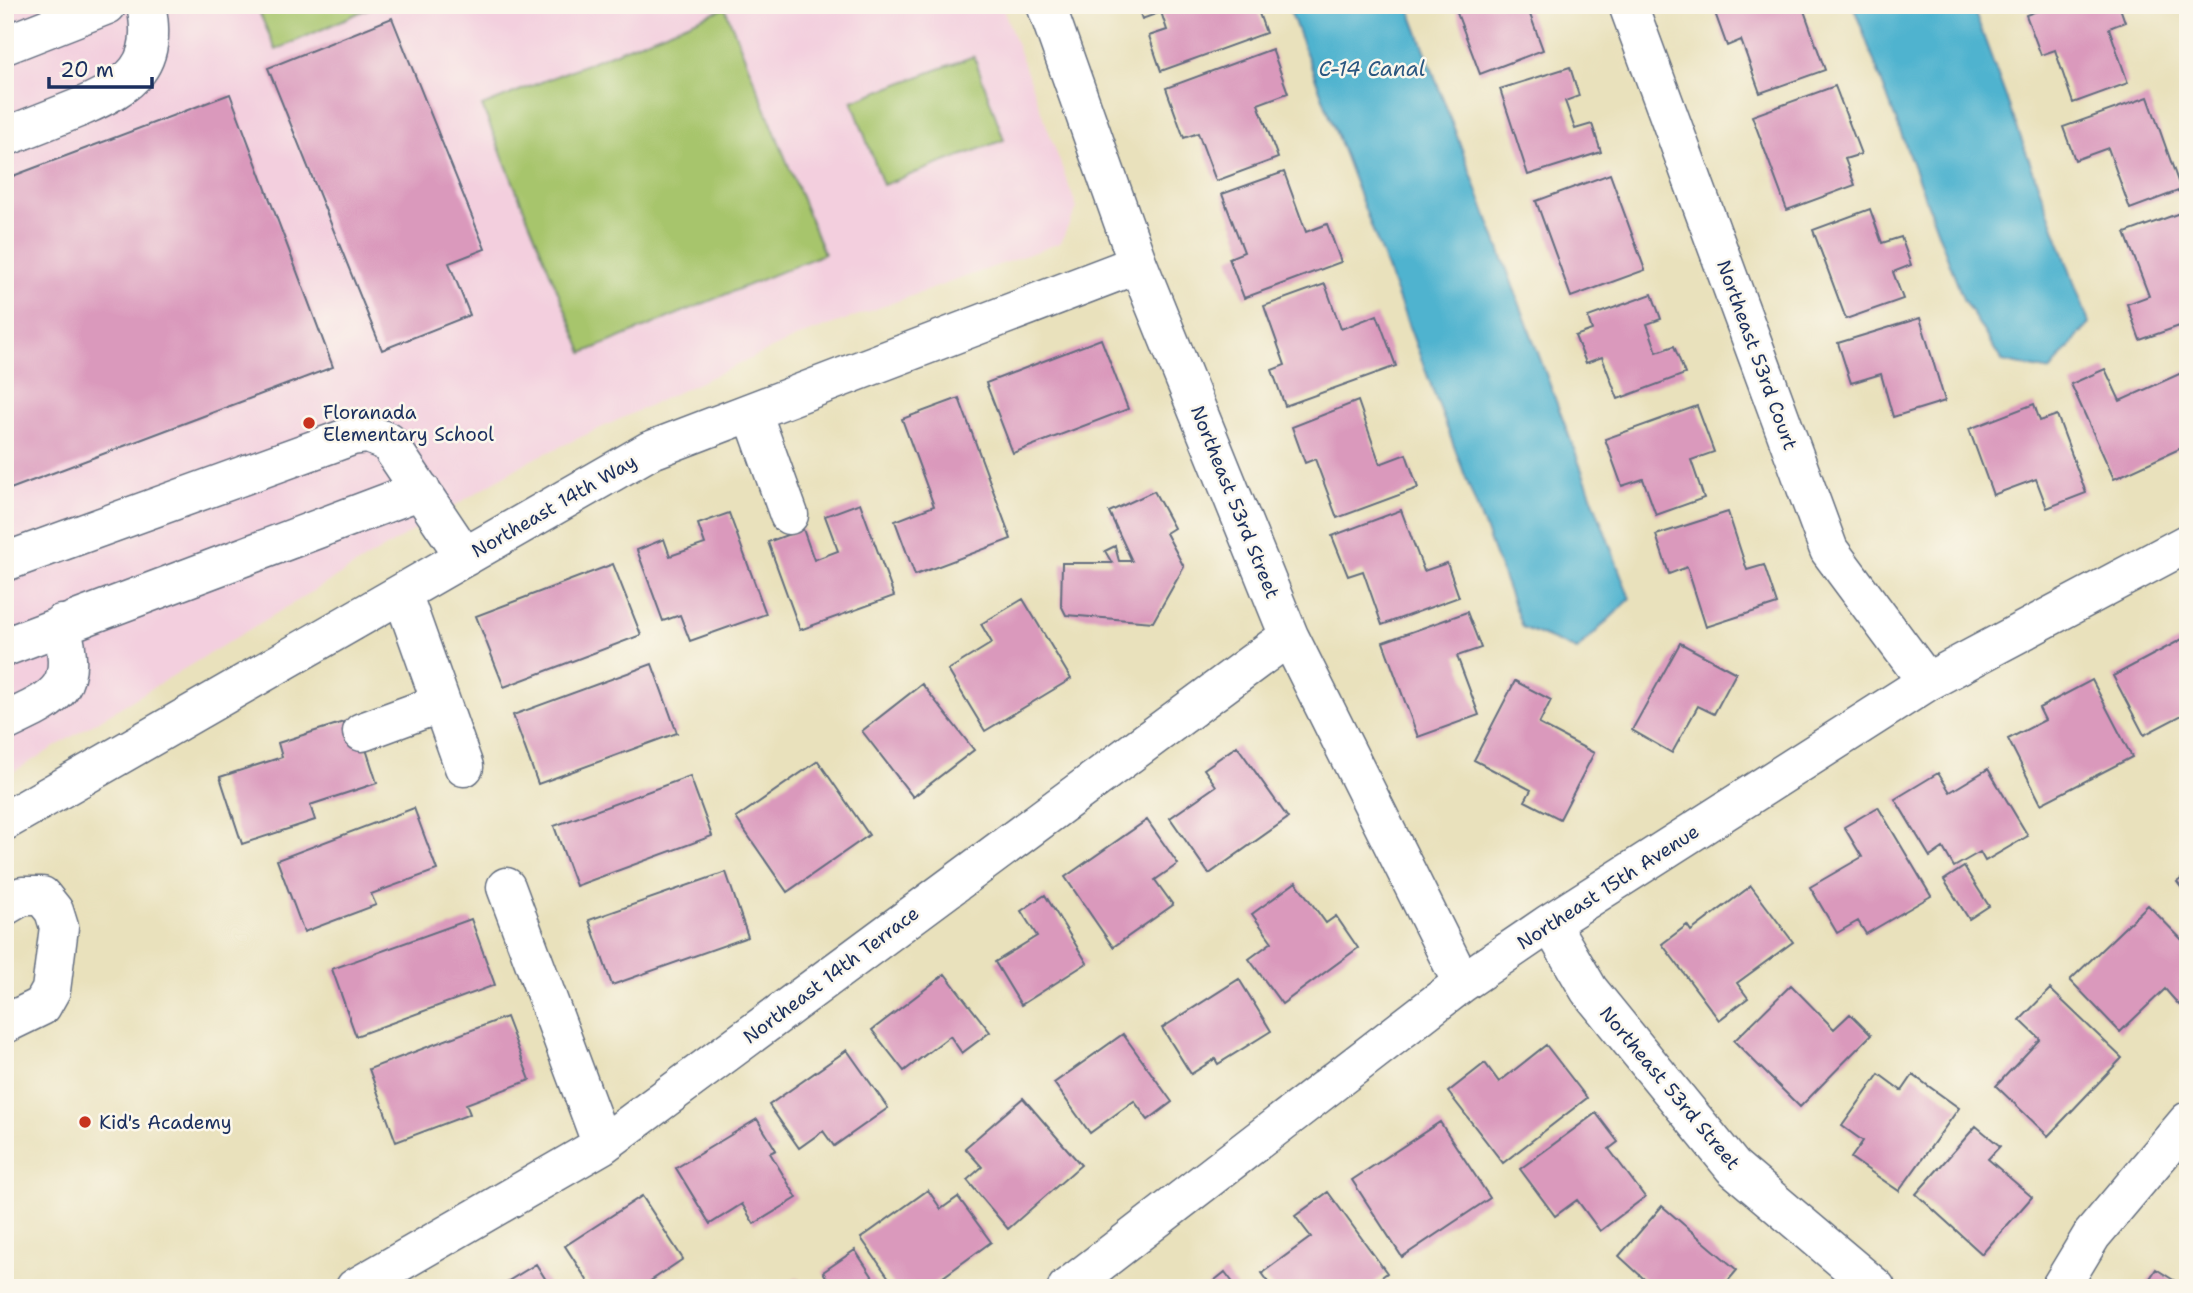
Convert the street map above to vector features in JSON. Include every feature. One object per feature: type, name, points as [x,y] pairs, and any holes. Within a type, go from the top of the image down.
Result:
[{"type":"street","points":[[5,45],[107,5]]},
{"type":"street","points":[[5,137],[116,91],[135,76],[148,50],[150,23],[146,5]]},
{"type":"street","name":"Northeast 53rd Street","points":[[1046,5],[1138,264],[1289,636],[1462,983]]},
{"type":"street","name":"Northeast 53rd Court","points":[[1628,5],[1829,550],[1927,682]]},
{"type":"street","name":"Northeast 14th Way","points":[[5,821],[649,451],[1138,264]]},
{"type":"street","points":[[751,412],[789,515]]},
{"type":"street","points":[[5,562],[352,436],[368,434],[388,442],[465,557]]},
{"type":"street","points":[[5,647],[421,490]]},
{"type":"street","name":"Northeast 15th Avenue","points":[[1067,1288],[1462,983],[1550,923],[1927,682],[2188,543]]},
{"type":"street","points":[[402,593],[464,767]]},
{"type":"street","points":[[5,722],[47,702],[61,689],[69,654],[61,624]]},
{"type":"street","name":"Northeast 14th Terrace","points":[[355,1288],[602,1145],[1289,636]]},
{"type":"street","points":[[362,732],[441,703]]},
{"type":"street","points":[[506,887],[602,1145]]},
{"type":"street","points":[[5,906],[22,896],[42,896],[54,911],[59,927],[51,990],[42,1006],[5,1024]]},
{"type":"street","name":"Northeast 53rd Street","points":[[1550,923],[1588,990],[1733,1167],[1876,1288]]},
{"type":"street","points":[[2060,1288],[2092,1235],[2188,1121]]},
{"type":"shaded area","name":"Floranada Elementary School","points":[[5,5],[1002,5],[1077,208],[1060,243],[800,336],[527,462],[5,777]]},
{"type":"green space","points":[[256,5],[376,5],[276,50]]},
{"type":"green space","points":[[725,8],[824,254],[583,353],[482,106]]},
{"type":"green space","points":[[974,56],[1004,140],[883,185],[852,101]]},
{"type":"water","name":"C-14 Canal","points":[[1288,5],[1408,5],[1630,599],[1577,650],[1522,627]]},
{"type":"water","points":[[1853,5],[1972,5],[2089,323],[2050,371],[2002,361],[1963,299]]},
{"type":"building","points":[[1137,5],[1256,5],[1266,33],[1161,71],[1149,36],[1167,30],[1161,12],[1142,19]]},
{"type":"building","points":[[1454,5],[1536,5],[1528,9],[1543,50],[1480,74]]},
{"type":"building","points":[[1727,5],[1802,5],[1825,70],[1760,93],[1741,40],[1727,46],[1714,10]]},
{"type":"building","points":[[2053,5],[2119,5],[2125,22],[2109,28],[2128,83],[2073,103],[2055,50],[2041,55],[2026,15]]},
{"type":"building","points":[[392,18],[485,249],[449,263],[470,315],[382,350],[268,68]]},
{"type":"building","points":[[1272,49],[1288,93],[1258,104],[1278,158],[1216,181],[1198,133],[1184,138],[1166,88]]},
{"type":"building","points":[[1570,67],[1579,96],[1565,101],[1575,129],[1592,124],[1601,152],[1528,175],[1500,89]]},
{"type":"building","points":[[1835,86],[1861,154],[1845,159],[1855,185],[1787,210],[1752,116]]},
{"type":"building","points":[[230,94],[333,367],[5,491],[5,179]]},
{"type":"building","points":[[2148,97],[2181,190],[2130,209],[2108,148],[2075,160],[2063,127]]},
{"type":"building","points":[[1284,172],[1306,232],[1327,224],[1341,262],[1244,298],[1229,258],[1244,252],[1222,194]]},
{"type":"building","points":[[1610,174],[1645,270],[1571,297],[1536,201]]},
{"type":"building","points":[[1870,209],[1882,243],[1901,237],[1911,265],[1893,272],[1903,299],[1846,319],[1813,230]]},
{"type":"building","points":[[2188,210],[2188,323],[2140,340],[2127,304],[2149,296],[2125,233]]},
{"type":"building","points":[[1325,284],[1341,329],[1377,315],[1396,366],[1285,406],[1272,370],[1285,365],[1264,306]]},
{"type":"building","points":[[1652,294],[1661,319],[1647,324],[1657,352],[1674,346],[1685,374],[1618,399],[1602,357],[1586,363],[1575,336],[1592,330],[1588,317]]},
{"type":"building","points":[[1920,318],[1945,401],[1893,417],[1881,374],[1851,383],[1838,343]]},
{"type":"building","points":[[1101,339],[1128,409],[1013,453],[986,383]]},
{"type":"building","points":[[2105,369],[2120,401],[2188,370],[2188,445],[2114,479],[2071,384]]},
{"type":"building","points":[[959,398],[1011,539],[915,575],[895,521],[934,506],[902,419]]},
{"type":"building","points":[[1358,401],[1380,464],[1406,454],[1418,488],[1337,518],[1315,459],[1305,463],[1292,427]]},
{"type":"building","points":[[2034,404],[2040,421],[2057,415],[2086,493],[2047,508],[2036,479],[1993,495],[1969,429]]},
{"type":"building","points":[[1697,406],[1714,452],[1691,460],[1704,498],[1656,515],[1643,479],[1622,486],[1605,439]]},
{"type":"building","points":[[1154,491],[1174,528],[1166,533],[1184,567],[1153,622],[1066,615],[1061,605],[1062,563],[1112,563],[1105,551],[1115,546],[1119,561],[1132,561],[1109,512]]},
{"type":"building","points":[[860,503],[894,596],[800,630],[768,542],[803,529],[814,560],[838,551],[825,516]]},
{"type":"building","points":[[1401,510],[1424,571],[1447,563],[1459,597],[1382,625],[1363,571],[1348,576],[1332,536]]},
{"type":"building","points":[[1728,512],[1747,570],[1764,565],[1777,604],[1706,627],[1687,567],[1669,574],[1656,535]]},
{"type":"building","points":[[729,513],[766,614],[690,641],[680,615],[663,621],[637,550],[664,539],[670,556],[705,544],[698,524]]},
{"type":"building","points":[[613,564],[641,635],[504,687],[476,616]]},
{"type":"building","points":[[1023,599],[1071,679],[985,731],[948,670],[992,643],[981,624]]},
{"type":"building","points":[[1467,612],[1481,648],[1457,656],[1479,715],[1418,737],[1383,642]]},
{"type":"building","points":[[2188,636],[2188,712],[2144,735],[2113,676]]},
{"type":"building","points":[[1680,643],[1736,673],[1714,714],[1698,706],[1672,753],[1632,730]]},
{"type":"building","points":[[652,664],[677,733],[538,784],[513,715]]},
{"type":"building","points":[[2092,680],[2132,757],[2041,804],[2008,739],[2045,720],[2039,708]]},
{"type":"building","points":[[1515,681],[1551,700],[1539,724],[1594,753],[1560,819],[1525,801],[1531,790],[1474,760]]},
{"type":"building","points":[[922,684],[974,750],[913,797],[862,731]]},
{"type":"building","points":[[356,718],[377,783],[310,805],[315,820],[242,844],[220,777],[282,757],[278,743]]},
{"type":"building","points":[[1237,746],[1288,818],[1209,874],[1170,818],[1216,786],[1204,769]]},
{"type":"building","points":[[818,761],[869,835],[787,892],[736,818]]},
{"type":"building","points":[[1988,769],[2028,836],[1985,861],[1980,852],[1954,867],[1943,848],[1930,857],[1895,799],[1938,773],[1950,792]]},
{"type":"building","points":[[690,776],[712,836],[576,886],[554,826]]},
{"type":"building","points":[[1878,807],[1931,896],[1866,934],[1858,921],[1837,933],[1810,887],[1862,857],[1844,827]]},
{"type":"building","points":[[414,808],[437,870],[371,894],[376,905],[304,932],[277,860]]},
{"type":"building","points":[[1147,820],[1178,864],[1155,880],[1173,905],[1113,947],[1065,877]]},
{"type":"building","points":[[1964,867],[1989,906],[1969,919],[1944,880]]},
{"type":"building","points":[[726,872],[748,937],[612,985],[589,920]]},
{"type":"building","points":[[2188,874],[2188,897],[2177,882]]},
{"type":"building","points":[[1296,882],[1326,923],[1336,916],[1358,948],[1282,1004],[1249,959],[1272,942],[1252,914]]},
{"type":"building","points":[[1751,886],[1793,942],[1737,983],[1748,998],[1719,1020],[1662,944],[1687,925],[1691,931]]},
{"type":"building","points":[[1045,895],[1087,963],[1021,1005],[995,962],[1037,936],[1021,911]]},
{"type":"building","points":[[2148,905],[2188,946],[2188,996],[2179,1005],[2165,989],[2120,1032],[2070,980]]},
{"type":"building","points":[[471,919],[495,985],[356,1036],[332,969]]},
{"type":"building","points":[[945,974],[990,1032],[962,1053],[950,1036],[904,1071],[872,1030]]},
{"type":"building","points":[[1239,979],[1271,1031],[1218,1064],[1215,1059],[1191,1074],[1162,1028]]},
{"type":"building","points":[[1791,985],[1834,1029],[1850,1014],[1871,1035],[1800,1107],[1734,1041]]},
{"type":"building","points":[[2050,989],[2122,1058],[2048,1136],[1996,1086],[2040,1039],[2020,1020]]},
{"type":"building","points":[[506,1017],[530,1080],[466,1104],[470,1114],[396,1142],[369,1069]]},
{"type":"building","points":[[1123,1034],[1172,1102],[1148,1120],[1134,1101],[1090,1133],[1054,1083]]},
{"type":"building","points":[[1546,1045],[1587,1098],[1503,1163],[1448,1092],[1485,1063],[1499,1082]]},
{"type":"building","points":[[847,1050],[888,1108],[834,1146],[823,1131],[799,1148],[769,1105]]},
{"type":"building","points":[[1879,1074],[1902,1091],[1913,1075],[1959,1108],[1899,1191],[1851,1158],[1863,1141],[1842,1126]]},
{"type":"building","points":[[1023,1098],[1081,1165],[1008,1229],[967,1180],[982,1167],[965,1148]]},
{"type":"building","points":[[1596,1113],[1618,1142],[1609,1149],[1645,1197],[1600,1231],[1577,1200],[1555,1216],[1520,1169]]},
{"type":"building","points":[[757,1119],[776,1150],[770,1153],[797,1198],[754,1224],[742,1204],[710,1224],[676,1168]]},
{"type":"building","points":[[1440,1122],[1490,1198],[1402,1257],[1352,1180]]},
{"type":"building","points":[[1976,1126],[2000,1146],[1988,1159],[2032,1197],[1982,1254],[1916,1194]]},
{"type":"building","points":[[928,1190],[941,1209],[958,1197],[991,1242],[928,1288],[896,1288],[861,1238]]},
{"type":"building","points":[[1328,1192],[1387,1273],[1367,1288],[1273,1288],[1262,1273],[1311,1237],[1295,1216]]},
{"type":"building","points":[[642,1196],[683,1259],[640,1288],[592,1288],[565,1246]]},
{"type":"building","points":[[1662,1206],[1737,1270],[1722,1288],[1654,1288],[1619,1256]]},
{"type":"building","points":[[855,1250],[880,1288],[833,1288],[823,1272]]},
{"type":"building","points":[[536,1264],[551,1288],[497,1288]]},
{"type":"building","points":[[2156,1269],[2186,1288],[2144,1288]]},
{"type":"building","points":[[1225,1272],[1237,1288],[1205,1288]]},
{"type":"building","points":[[797,1277],[805,1288],[781,1288]]},
{"type":"place","name":"Floranada Elementary School","points":[[309,423]]},
{"type":"place","name":"Kid's Academy","points":[[85,1122]]}]
